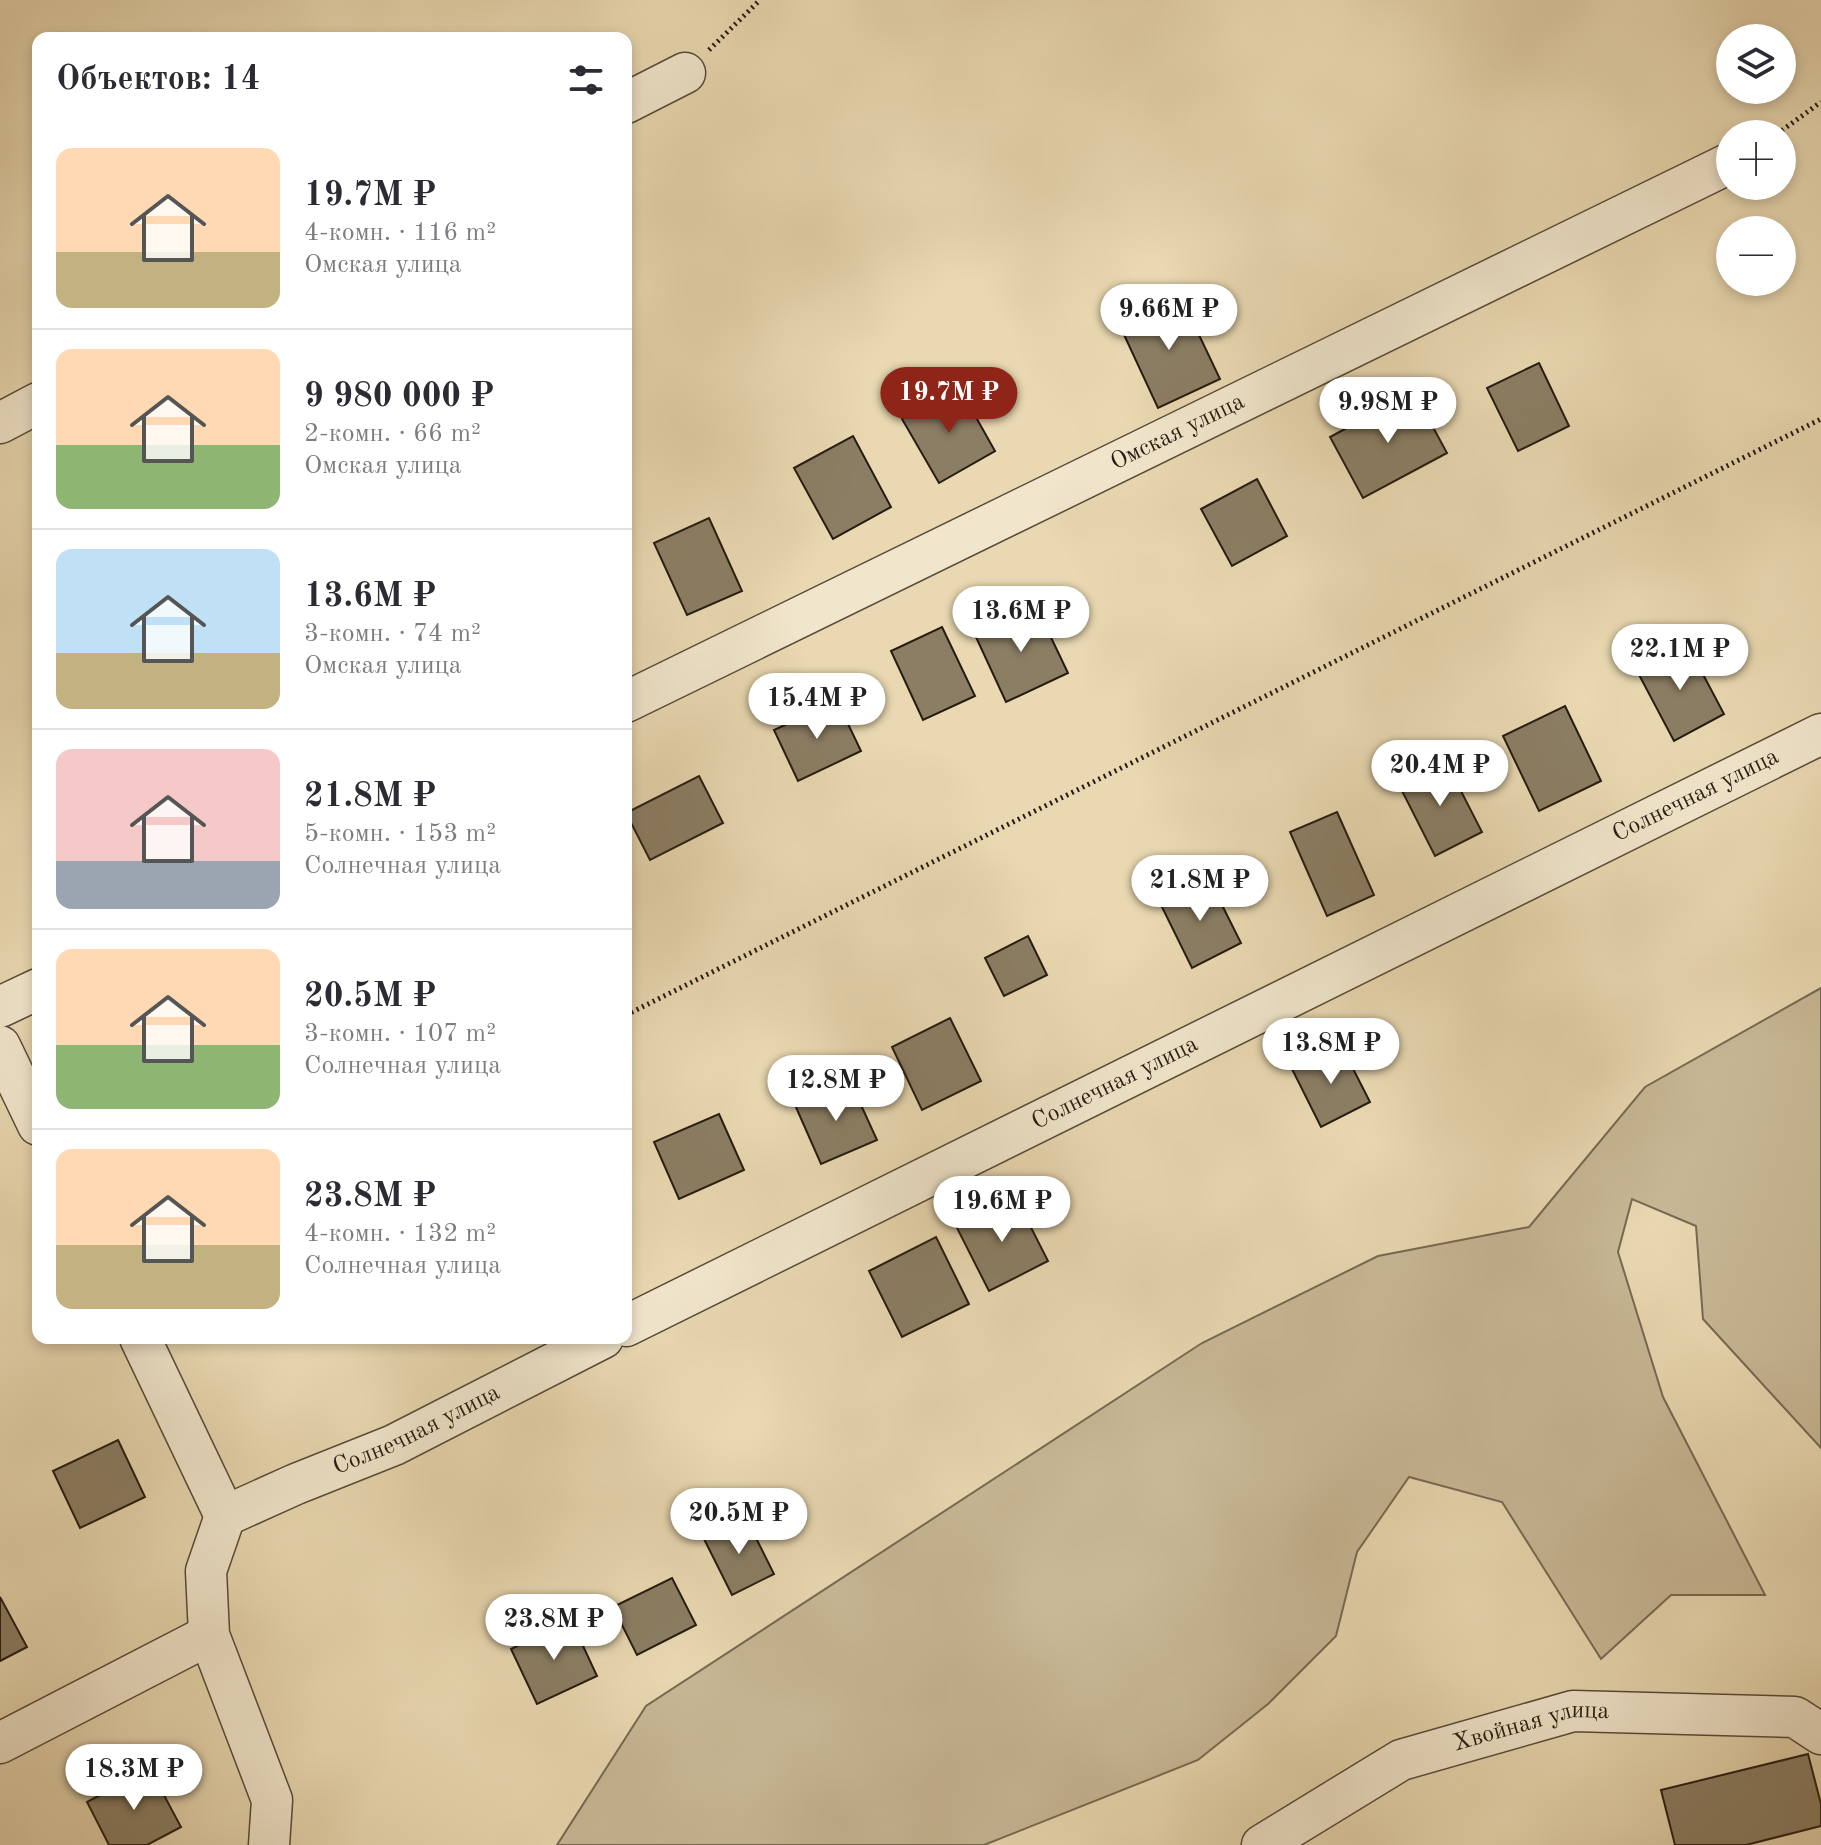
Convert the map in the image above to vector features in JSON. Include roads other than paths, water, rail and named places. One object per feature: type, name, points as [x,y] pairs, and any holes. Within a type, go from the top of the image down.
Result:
[{"type":"street","points":[[632,100],[685,73]]},
{"type":"street","name":"Омская улица","points":[[632,699],[1716,170]]},
{"type":"street","points":[[0,423],[32,406]]},
{"type":"street","name":"Солнечная улица","points":[[632,1323],[1821,734]]},
{"type":"street","points":[[0,1007],[32,992]]},
{"type":"street","points":[[0,1046],[23,1119]]},
{"type":"street","points":[[143,1344],[225,1516],[206,1571],[209,1635],[272,1800],[269,1845]]},
{"type":"street","name":"Солнечная улица","points":[[225,1516],[394,1445],[591,1344]]},
{"type":"street","points":[[0,1743],[209,1635]]},
{"type":"street","name":"Хвойная улица","points":[[1262,1845],[1401,1760],[1573,1711],[1795,1717],[1821,1734]]}]
